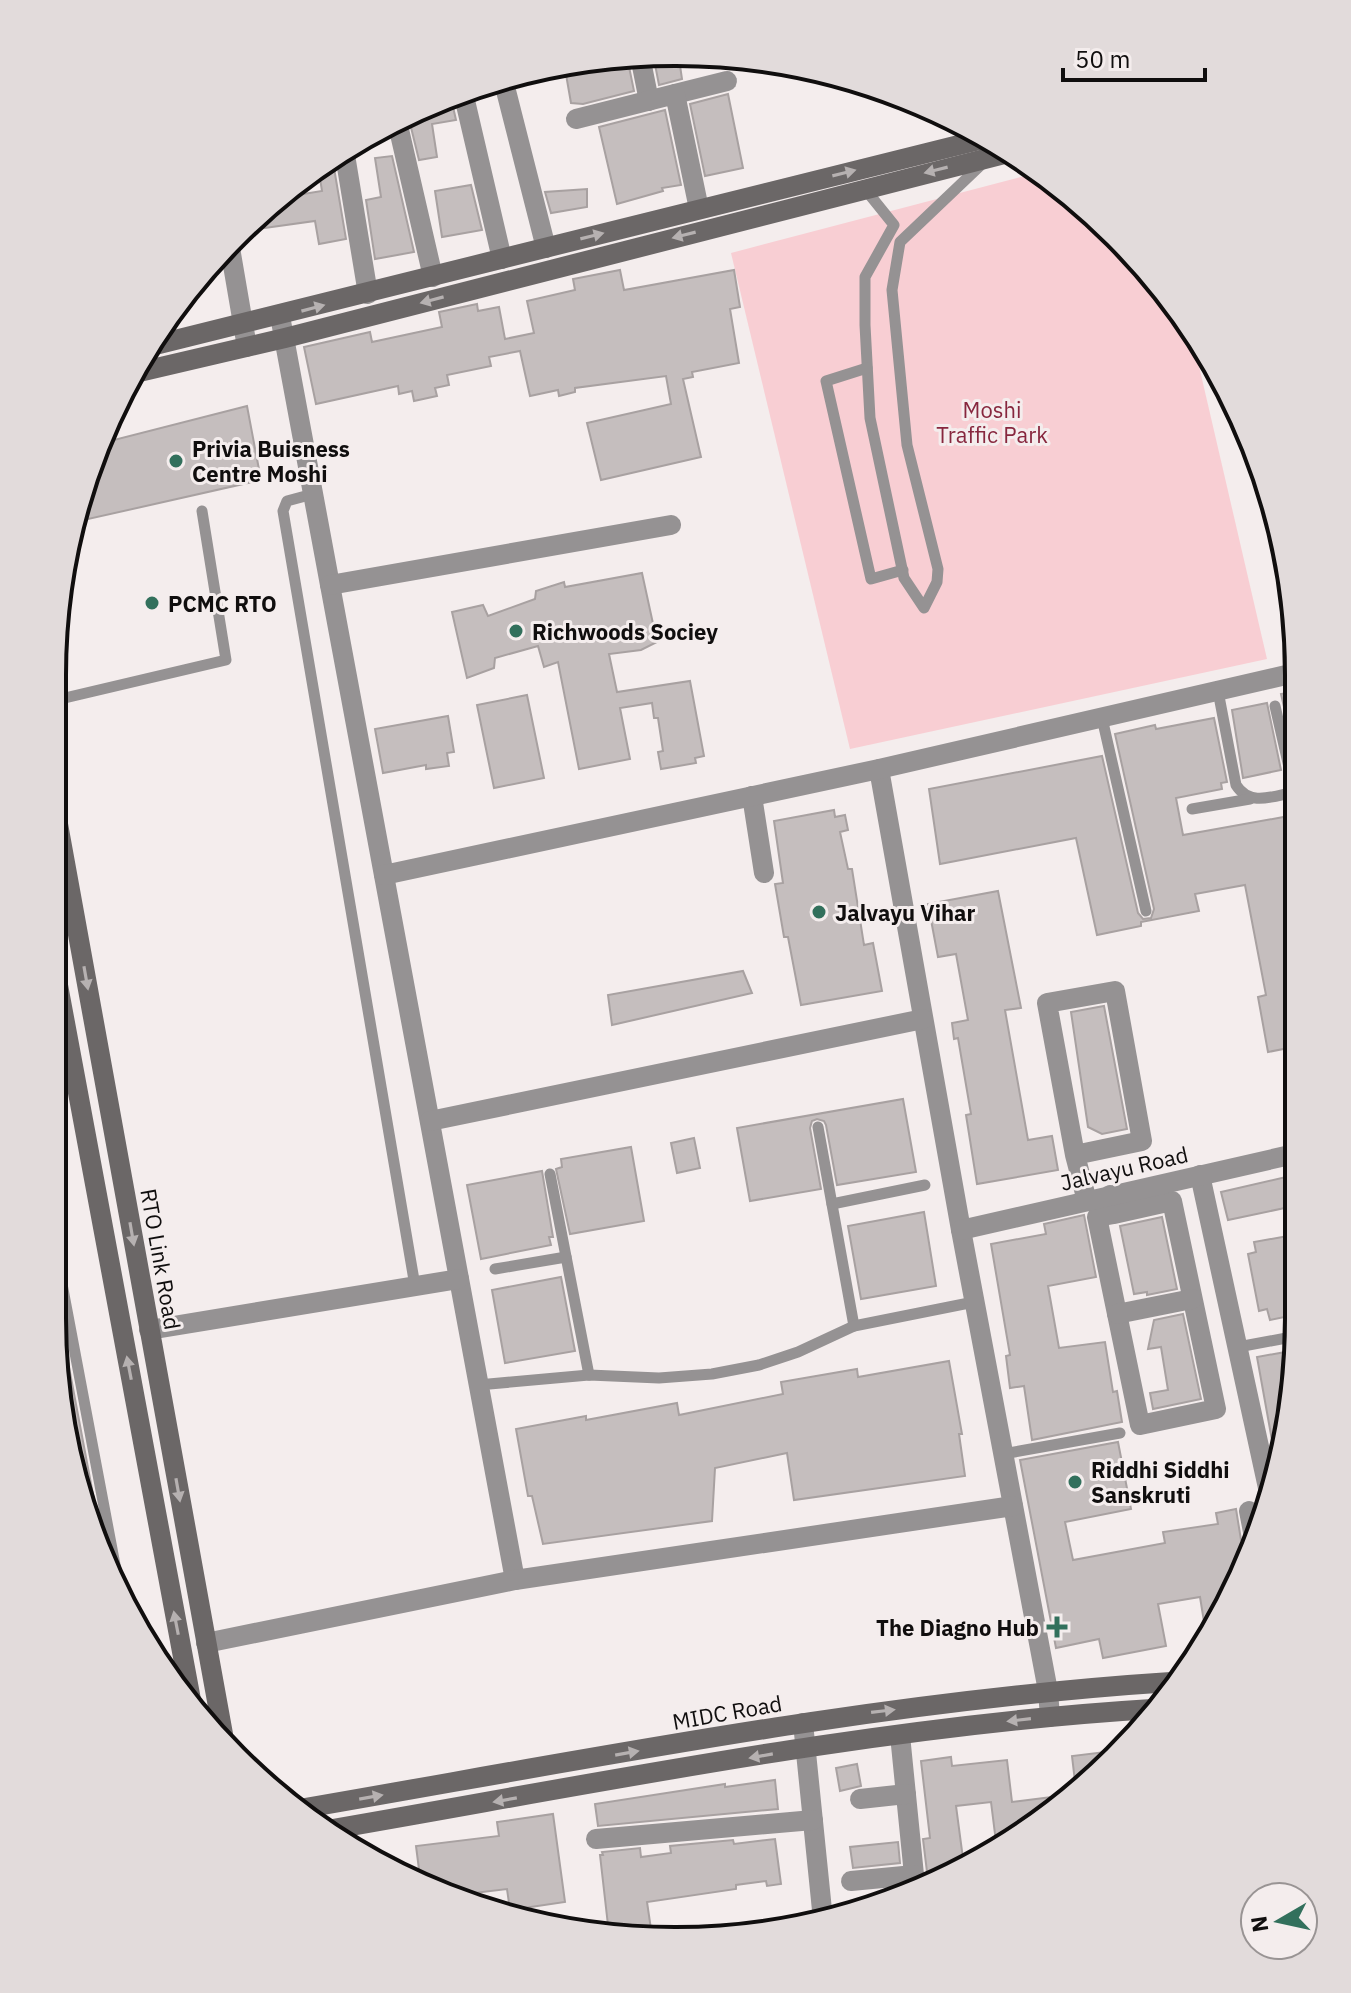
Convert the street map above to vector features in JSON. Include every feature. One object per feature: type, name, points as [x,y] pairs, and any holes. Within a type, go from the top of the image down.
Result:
[{"type":"main road","points":[[165,343],[243,326],[699,209],[982,149]]},
{"type":"main road","points":[[149,370],[285,338],[864,189],[983,150]]},
{"type":"main road","name":"RTO Link Road","points":[[66,869],[221,1723]]},
{"type":"main road","points":[[66,1028],[188,1683]]},
{"type":"main road","name":"MIDC Road","points":[[312,1807],[803,1723],[1048,1691],[1163,1683]]},
{"type":"main road","points":[[342,1827],[807,1748],[1050,1717],[1142,1710]]},
{"type":"street","points":[[642,67],[649,101]]},
{"type":"street","points":[[576,119],[727,81]]},
{"type":"street","points":[[506,90],[546,248]]},
{"type":"street","points":[[675,94],[699,209]]},
{"type":"street","points":[[466,103],[502,259]]},
{"type":"street","points":[[400,132],[433,277]]},
{"type":"street","points":[[346,163],[368,294]]},
{"type":"street","points":[[232,259],[247,347]]},
{"type":"street","points":[[280,316],[515,1580]]},
{"type":"street","points":[[330,585],[671,525]]},
{"type":"street","points":[[384,875],[879,769],[1285,675]]},
{"type":"street","points":[[879,769],[974,1302],[1048,1691],[1050,1717]]},
{"type":"street","points":[[752,796],[764,873]]},
{"type":"street","points":[[1075,1155],[1142,1141],[1115,991],[1047,1003],[1075,1155],[1087,1201]]},
{"type":"street","points":[[430,1121],[923,1019]]},
{"type":"street","name":"Jalvayu Road","points":[[961,1230],[1087,1201],[1112,1204],[1200,1175],[1285,1156]]},
{"type":"street","points":[[1200,1175],[1265,1472]]},
{"type":"street","points":[[1172,1201],[1216,1409],[1140,1425],[1097,1217],[1112,1204],[1172,1201]]},
{"type":"street","points":[[149,1330],[459,1279]]},
{"type":"street","points":[[1117,1314],[1192,1299]]},
{"type":"street","points":[[206,1643],[515,1580],[1013,1506]]},
{"type":"street","points":[[1249,1511],[1251,1519]]},
{"type":"street","points":[[803,1723],[822,1909]]},
{"type":"street","points":[[900,1735],[914,1879]]},
{"type":"street","points":[[860,1799],[906,1794]]},
{"type":"street","points":[[596,1839],[813,1820]]},
{"type":"street","points":[[851,1881],[911,1880]]},
{"type":"lane","points":[[864,189],[894,225],[865,277],[870,418],[904,578],[924,608],[937,582],[938,569],[907,445],[892,290],[900,242],[985,151]]},
{"type":"lane","points":[[867,368],[826,381],[871,579],[903,570]]},
{"type":"lane","points":[[313,494],[287,501],[283,511],[415,1286]]},
{"type":"lane","points":[[66,698],[226,660],[202,511]]},
{"type":"lane","points":[[1218,691],[1236,785],[1242,794],[1251,799]]},
{"type":"lane","points":[[1275,706],[1285,749]]},
{"type":"lane","points":[[1102,718],[1146,911]]},
{"type":"lane","points":[[1192,809],[1285,794]]},
{"type":"lane","points":[[818,1127],[854,1326]]},
{"type":"lane","points":[[550,1174],[589,1375]]},
{"type":"lane","points":[[832,1204],[925,1185]]},
{"type":"lane","points":[[495,1269],[566,1257]]},
{"type":"lane","points":[[478,1385],[589,1375],[659,1378],[712,1374],[759,1365],[798,1352],[854,1326],[974,1302]]},
{"type":"lane","points":[[66,1305],[113,1552]]},
{"type":"lane","points":[[1238,1347],[1284,1338]]},
{"type":"lane","points":[[1003,1454],[1120,1433]]},
{"type":"green space","name":"Moshi Traffic Park","points":[[1024,176],[1047,192],[1134,274],[1159,304],[1198,364],[1267,659],[850,749],[731,253]]},
{"type":"building","points":[[680,66],[682,79],[659,85],[655,67]]},
{"type":"building","points":[[629,68],[634,91],[583,104],[571,103],[566,76]]},
{"type":"building","points":[[728,94],[743,168],[705,176],[690,104]]},
{"type":"building","points":[[453,108],[456,120],[432,124],[437,157],[419,160],[411,127]]},
{"type":"building","points":[[665,110],[681,185],[662,188],[663,191],[617,204],[599,127]]},
{"type":"building","points":[[392,156],[414,252],[375,259],[366,200],[381,197],[375,158]]},
{"type":"building","points":[[334,171],[346,239],[319,244],[315,221],[262,228],[301,194],[322,191],[320,181]]},
{"type":"building","points":[[471,185],[482,230],[442,237],[435,191]]},
{"type":"building","points":[[587,189],[587,207],[551,213],[545,192]]},
{"type":"building","points":[[620,270],[624,290],[734,270],[740,307],[730,309],[739,363],[692,372],[693,377],[683,379],[701,457],[601,480],[587,423],[671,404],[666,376],[575,388],[575,392],[559,396],[558,390],[530,396],[520,351],[489,357],[491,366],[447,375],[449,385],[435,388],[437,396],[414,401],[412,391],[399,394],[398,386],[316,404],[304,347],[370,332],[372,342],[442,327],[439,312],[477,304],[478,311],[499,307],[505,339],[534,333],[527,301],[575,290],[573,279]]},
{"type":"building","name":"Privia Buisness Centre Moshi","points":[[247,406],[261,480],[87,519],[113,440]]},
{"type":"building","points":[[642,573],[657,642],[641,650],[609,654],[617,692],[690,681],[704,756],[695,758],[696,763],[661,769],[658,752],[663,751],[658,718],[654,718],[652,703],[620,708],[630,759],[579,769],[558,662],[544,667],[538,646],[495,658],[494,668],[467,678],[452,612],[483,605],[488,616],[535,599],[536,591],[564,582],[565,587]]},
{"type":"building","points":[[527,695],[544,778],[494,788],[477,705]]},
{"type":"building","points":[[1267,703],[1281,770],[1243,778],[1232,710]]},
{"type":"building","points":[[448,716],[454,752],[447,753],[449,766],[426,769],[426,765],[383,773],[375,729]]},
{"type":"building","points":[[1214,718],[1227,782],[1221,783],[1222,789],[1176,798],[1183,835],[1285,817],[1285,1049],[1268,1052],[1258,997],[1266,995],[1245,885],[1195,894],[1199,911],[1141,922],[1141,926],[1097,935],[1076,838],[940,864],[929,789],[1102,756],[1138,913],[1143,919],[1151,918],[1154,909],[1115,734],[1155,725],[1156,729]]},
{"type":"building","points":[[834,810],[835,817],[845,815],[848,830],[840,832],[848,869],[852,869],[864,945],[873,943],[882,991],[801,1005],[775,884],[783,883],[774,821]]},
{"type":"building","points":[[998,891],[1021,1008],[1005,1010],[1028,1140],[1052,1136],[1058,1170],[977,1184],[966,1115],[971,1114],[958,1038],[954,1039],[952,1023],[968,1020],[956,954],[938,957],[928,904]]},
{"type":"building","points":[[743,971],[752,993],[612,1025],[608,995]]},
{"type":"building","points":[[1104,1006],[1127,1129],[1102,1134],[1088,1127],[1071,1012]]},
{"type":"building","points":[[903,1099],[916,1172],[837,1185],[826,1125],[817,1119],[812,1121],[810,1128],[821,1189],[750,1201],[737,1128]]},
{"type":"building","points":[[694,1138],[700,1168],[677,1173],[671,1143]]},
{"type":"building","points":[[631,1147],[644,1221],[570,1234],[556,1169],[562,1167],[561,1159]]},
{"type":"building","points":[[542,1171],[553,1237],[549,1237],[551,1245],[481,1259],[467,1185]]},
{"type":"building","points":[[1285,1177],[1285,1208],[1228,1220],[1221,1192]]},
{"type":"building","points":[[924,1212],[936,1286],[861,1299],[848,1226]]},
{"type":"building","points":[[1084,1215],[1096,1277],[1048,1286],[1059,1348],[1105,1342],[1113,1392],[1117,1391],[1122,1422],[1032,1440],[1024,1386],[1010,1388],[1006,1356],[1010,1355],[991,1244],[1046,1234],[1044,1224]]},
{"type":"building","points":[[1162,1217],[1177,1289],[1147,1295],[1147,1292],[1134,1294],[1120,1226]]},
{"type":"building","points":[[1285,1236],[1285,1317],[1270,1320],[1267,1309],[1259,1311],[1248,1254],[1256,1252],[1254,1242]]},
{"type":"building","points":[[561,1277],[575,1351],[505,1363],[492,1290]]},
{"type":"building","points":[[1183,1314],[1201,1399],[1153,1409],[1150,1393],[1168,1390],[1161,1347],[1148,1349],[1154,1320]]},
{"type":"building","points":[[1284,1352],[1272,1440],[1257,1357]]},
{"type":"building","points":[[67,1356],[94,1498],[78,1436]]},
{"type":"building","points":[[949,1361],[962,1434],[959,1434],[965,1476],[794,1500],[787,1453],[715,1468],[712,1521],[543,1544],[532,1496],[528,1496],[516,1429],[677,1403],[679,1415],[783,1394],[781,1382],[857,1369],[858,1377]]},
{"type":"building","points":[[1118,1442],[1131,1509],[1065,1522],[1073,1560],[1165,1543],[1163,1532],[1218,1524],[1216,1513],[1236,1509],[1242,1542],[1204,1621],[1200,1597],[1158,1604],[1166,1646],[1103,1658],[1099,1639],[1056,1648],[1020,1460]]},
{"type":"building","points":[[1101,1752],[1075,1778],[1072,1756]]},
{"type":"building","points":[[951,1757],[952,1766],[1007,1760],[1012,1802],[1052,1797],[995,1836],[991,1802],[956,1806],[962,1855],[927,1872],[923,1839],[930,1838],[921,1761]]},
{"type":"building","points":[[857,1764],[861,1786],[840,1791],[836,1768]]},
{"type":"building","points":[[775,1780],[778,1809],[598,1826],[595,1804],[725,1784],[725,1787]]},
{"type":"building","points":[[553,1814],[565,1902],[526,1908],[509,1903],[507,1889],[474,1893],[419,1870],[416,1846],[499,1836],[497,1822]]},
{"type":"building","points":[[775,1839],[781,1884],[767,1886],[766,1881],[736,1885],[736,1889],[647,1902],[651,1926],[608,1923],[602,1852],[640,1848],[641,1857],[671,1853],[670,1846],[733,1840],[734,1844]]},
{"type":"building","points":[[898,1842],[900,1863],[853,1868],[850,1847]]},
{"type":"place","name":"Privia Buisness Centre Moshi","points":[[176,461]]},
{"type":"place","name":"PCMC RTO","points":[[152,603]]},
{"type":"place","name":"Richwoods Sociey","points":[[516,631]]},
{"type":"place","name":"Jalvayu Vihar","points":[[819,912]]},
{"type":"place","name":"Riddhi Siddhi Sanskruti","points":[[1075,1482]]},
{"type":"place","name":"The Diagno Hub","points":[[1057,1627]]}]
